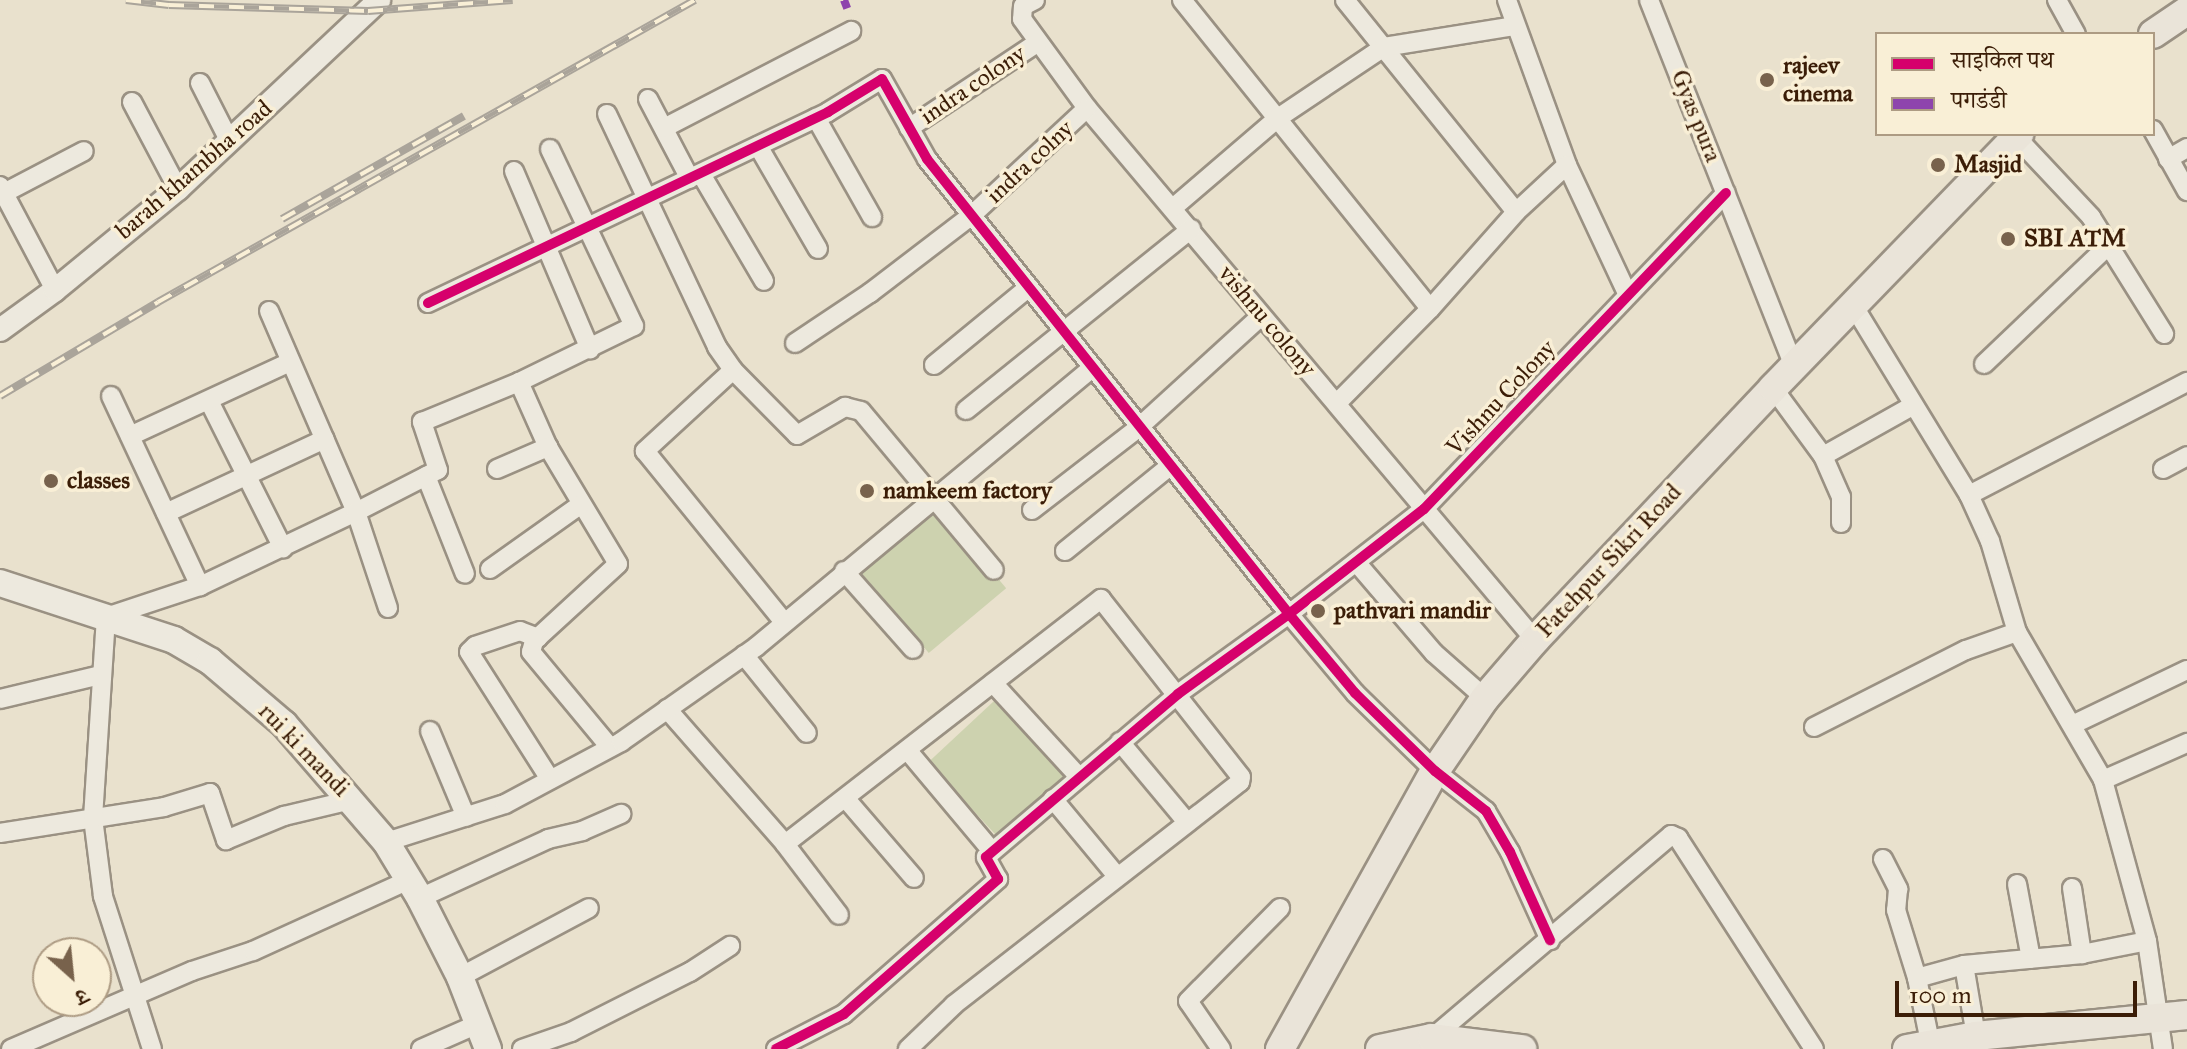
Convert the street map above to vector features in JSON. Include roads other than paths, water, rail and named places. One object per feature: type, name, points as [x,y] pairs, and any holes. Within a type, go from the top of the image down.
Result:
[{"type":"main road","points":[[2155,33],[2187,11]]},
{"type":"main road","name":"Fatehpur Sikri Road","points":[[1280,1049],[1435,771],[1485,698],[1535,640],[1773,388],[2016,136]]},
{"type":"main road","name":"rui ki mandi","points":[[0,583],[174,640],[210,661],[284,724],[386,842],[460,977],[488,1049]]},
{"type":"main road","points":[[1919,1046],[1975,1042],[2187,1015]]},
{"type":"main road","points":[[1380,1049],[1432,1038],[1522,1049]]},
{"type":"street","name":"barah khambha road","points":[[0,330],[55,290],[178,189],[379,0]]},
{"type":"street","name":"vishnu colony","points":[[1035,0],[1026,3],[1020,11],[1037,43],[1087,108],[1174,207],[1261,316],[1535,640]]},
{"type":"street","points":[[1182,0],[1430,309]]},
{"type":"street","points":[[1345,0],[1516,212]]},
{"type":"street","points":[[1507,0],[1567,165],[1627,293]]},
{"type":"street","name":"Gyas pura","points":[[1649,0],[1794,367]]},
{"type":"street","points":[[2057,0],[2075,32]]},
{"type":"street","points":[[1174,207],[1278,118],[1384,47],[1515,26]]},
{"type":"street","points":[[664,128],[851,31]]},
{"type":"street","name":"indra colony","points":[[909,128],[1037,43]]},
{"type":"street","points":[[428,303],[816,118],[882,79],[927,159],[1289,614],[1355,693],[1435,771],[1486,811],[1510,852],[1550,940]]},
{"type":"street","points":[[200,83],[230,142]]},
{"type":"street","points":[[648,99],[764,281]]},
{"type":"street","points":[[132,102],[178,189]]},
{"type":"street","name":"indra colny","points":[[795,343],[870,293],[972,215],[1087,108]]},
{"type":"street","points":[[607,114],[645,201],[717,347],[733,370],[797,435],[804,435],[845,407],[861,411],[994,570]]},
{"type":"street","points":[[816,118],[872,217]]},
{"type":"street","points":[[2155,134],[2187,191]]},
{"type":"street","points":[[2018,136],[2091,217],[2164,334]]},
{"type":"street","points":[[758,146],[818,249]]},
{"type":"street","points":[[2168,159],[2187,148]]},
{"type":"street","points":[[152,1049],[103,896],[93,818],[106,617],[200,586],[426,476],[438,468],[422,422],[519,382],[634,326],[550,149]]},
{"type":"street","points":[[55,290],[2,189],[84,151]]},
{"type":"street","points":[[1337,403],[1430,309],[1516,212],[1567,165]]},
{"type":"street","points":[[514,171],[590,349]]},
{"type":"street","name":"Vishnu Colony","points":[[992,851],[1178,694],[1289,614],[1424,509],[1627,293],[1726,193]]},
{"type":"street","points":[[966,410],[1065,334],[1191,229]]},
{"type":"street","points":[[1984,364],[2110,244]]},
{"type":"street","points":[[934,365],[1029,287]]},
{"type":"street","points":[[1853,305],[1969,495],[1990,541],[2017,632],[2103,780],[2147,941],[2163,1049]]},
{"type":"street","points":[[269,311],[356,512],[388,608]]},
{"type":"street","points":[[1032,510],[1138,428],[1261,316]]},
{"type":"street","points":[[130,436],[290,362]]},
{"type":"street","points":[[386,842],[505,804],[610,747],[667,709],[744,655],[1093,367]]},
{"type":"street","points":[[733,370],[645,451],[784,622]]},
{"type":"street","points":[[519,382],[548,447],[618,564],[538,638],[531,652],[610,747]]},
{"type":"street","points":[[1969,495],[2187,382]]},
{"type":"street","points":[[1773,388],[1823,456],[1841,497],[1841,523]]},
{"type":"street","points":[[111,396],[200,586]]},
{"type":"street","points":[[209,401],[283,548]]},
{"type":"street","points":[[1823,456],[1912,406]]},
{"type":"street","points":[[166,513],[325,439]]},
{"type":"street","points":[[497,469],[548,447]]},
{"type":"street","points":[[2163,469],[2187,456]]},
{"type":"street","points":[[1065,551],[1170,466]]},
{"type":"street","points":[[426,476],[465,574]]},
{"type":"street","points":[[490,569],[580,505]]},
{"type":"street","points":[[1356,562],[1434,653],[1485,698]]},
{"type":"street","points":[[844,571],[913,649]]},
{"type":"street","points":[[785,844],[1101,599],[1178,694],[1241,780],[954,1005],[908,1049]]},
{"type":"street","points":[[538,638],[520,631],[475,646],[469,652],[550,779]]},
{"type":"street","points":[[1814,727],[1966,650],[2017,632]]},
{"type":"street","points":[[744,655],[807,733]]},
{"type":"street","points":[[2072,725],[2187,670]]},
{"type":"street","points":[[0,699],[101,675]]},
{"type":"street","points":[[993,683],[1079,777]]},
{"type":"street","points":[[667,709],[785,844],[839,915]]},
{"type":"street","points":[[430,731],[466,817]]},
{"type":"street","points":[[1120,742],[1187,822]]},
{"type":"street","points":[[2103,780],[2187,743]]},
{"type":"street","points":[[776,1049],[844,1014],[998,879],[985,858],[992,851],[908,751]]},
{"type":"street","points":[[0,833],[164,807],[210,793],[226,840],[284,816],[351,800]]},
{"type":"street","points":[[846,799],[914,878]]},
{"type":"street","points":[[1053,799],[1117,876]]},
{"type":"street","points":[[11,1049],[136,998],[192,971],[253,951],[548,839],[582,831],[621,814]]},
{"type":"street","points":[[1432,1038],[1666,838],[1675,835],[1814,1049]]},
{"type":"street","points":[[1883,859],[1898,889],[1896,910],[1917,978],[1919,1046]]},
{"type":"street","points":[[2017,884],[2031,959]]},
{"type":"street","points":[[2072,888],[2082,954]]},
{"type":"street","points":[[460,977],[589,908]]},
{"type":"street","points":[[1221,1049],[1188,1001],[1280,908]]},
{"type":"street","points":[[1917,978],[1964,965],[2082,954],[2147,941]]},
{"type":"street","points":[[522,1049],[571,1032],[690,972],[730,946]]},
{"type":"street","points":[[1964,965],[1975,1042]]},
{"type":"street","points":[[421,1049],[478,1024]]},
{"type":"railway","points":[[126,0],[169,5],[368,11],[513,0]]},
{"type":"railway","points":[[0,396],[158,302],[695,0]]},
{"type":"railway","points":[[282,219],[464,116]]},
{"type":"place","name":"rajeev cinema","points":[[1767,80]]},
{"type":"place","name":"Masjid","points":[[1938,165]]},
{"type":"place","name":"SBI ATM","points":[[2008,239]]},
{"type":"place","name":"classes","points":[[51,481]]},
{"type":"place","name":"namkeem factory","points":[[867,491]]},
{"type":"place","name":"pathvari mandir","points":[[1318,611]]}]
